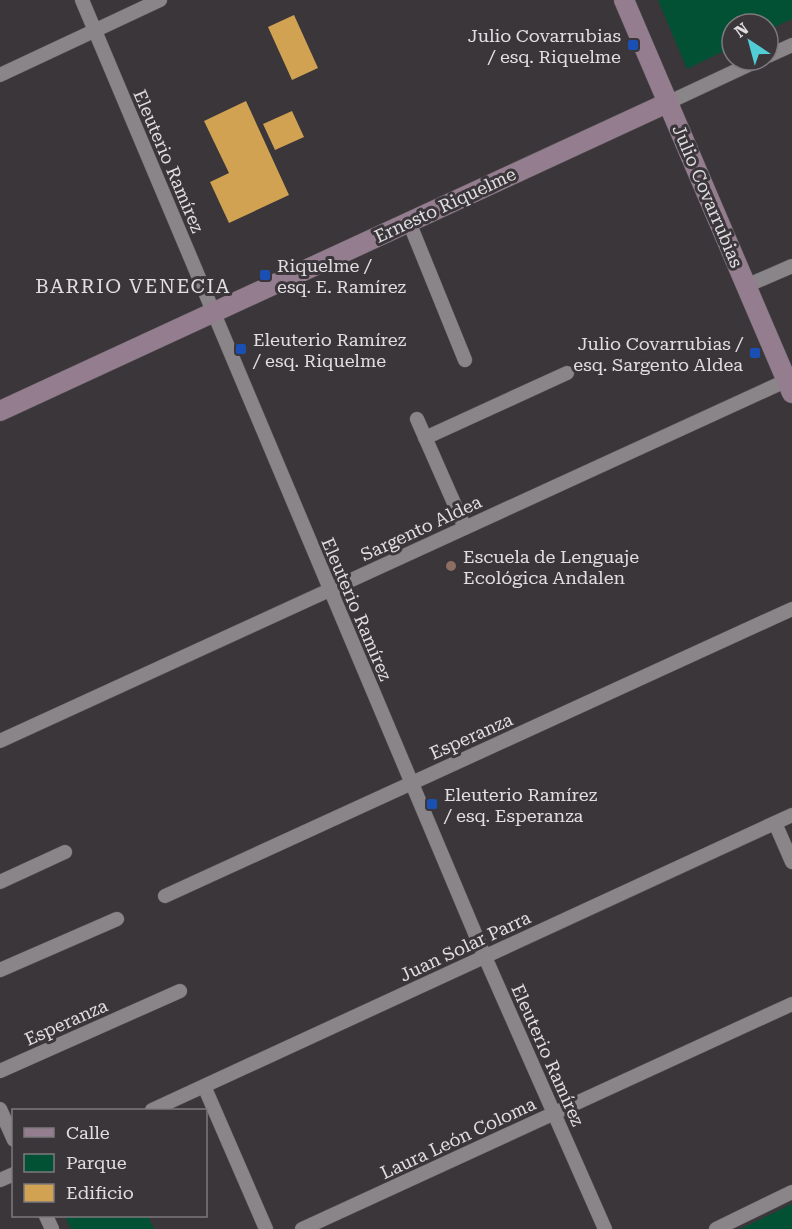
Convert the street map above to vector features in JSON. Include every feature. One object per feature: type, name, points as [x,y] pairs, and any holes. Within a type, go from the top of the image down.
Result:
[{"type":"street","name":"Eleuterio Ramírez","points":[[82,0],[485,957],[605,1229]]},
{"type":"street","points":[[0,75],[160,0]]},
{"type":"street","name":"Julio Covarrubias","points":[[624,0],[790,384]]},
{"type":"street","name":"Ernesto Riquelme","points":[[0,411],[733,72]]},
{"type":"street","points":[[409,222],[465,360]]},
{"type":"street","points":[[746,286],[792,266]]},
{"type":"street","points":[[425,438],[567,373]]},
{"type":"street","name":"Sargento Aldea","points":[[0,741],[465,528],[790,384]]},
{"type":"street","points":[[417,419],[465,528]]},
{"type":"street","name":"Esperanza","points":[[165,896],[792,609]]},
{"type":"street","name":"Juan Solar Parra","points":[[154,1109],[792,815]]},
{"type":"street","points":[[775,823],[792,861]]},
{"type":"street","points":[[0,882],[65,852]]},
{"type":"street","points":[[0,970],[117,919]]},
{"type":"street","name":"Esperanza","points":[[0,1071],[180,991]]},
{"type":"street","name":"Laura León Coloma","points":[[302,1229],[792,1004]]},
{"type":"street","points":[[204,1086],[266,1229]]},
{"type":"street","points":[[0,1109],[12,1136]]},
{"type":"street","points":[[716,1229],[792,1192]]},
{"type":"green space","points":[[658,0],[792,0],[792,19],[780,24],[780,12],[720,12],[720,53],[687,69]]},
{"type":"green space","points":[[792,1204],[792,1229],[740,1229]]},
{"type":"green space","points":[[65,1217],[148,1217],[154,1229],[71,1229]]},
{"type":"building","points":[[294,15],[318,68],[292,80],[268,27]]},
{"type":"building","points":[[246,101],[289,195],[229,223],[210,182],[229,173],[204,121]]},
{"type":"building","points":[[292,111],[304,137],[275,150],[263,124]]},
{"type":"place","name":"Julio Covarrubias / esq. Riquelme","points":[[633,45]]},
{"type":"place","name":"Riquelme / esq. E. Ramírez","points":[[265,275]]},
{"type":"place","name":"Eleuterio Ramírez / esq. Riquelme","points":[[241,349]]},
{"type":"place","name":"Julio Covarrubias / esq. Sargento Aldea","points":[[755,353]]},
{"type":"place","name":"Escuela de Lenguaje Ecológica Andalen","points":[[451,566]]},
{"type":"place","name":"Eleuterio Ramírez / esq. Esperanza","points":[[432,804]]},
{"type":"district","name":"BARRIO VENECIA","points":[[133,286]]}]
